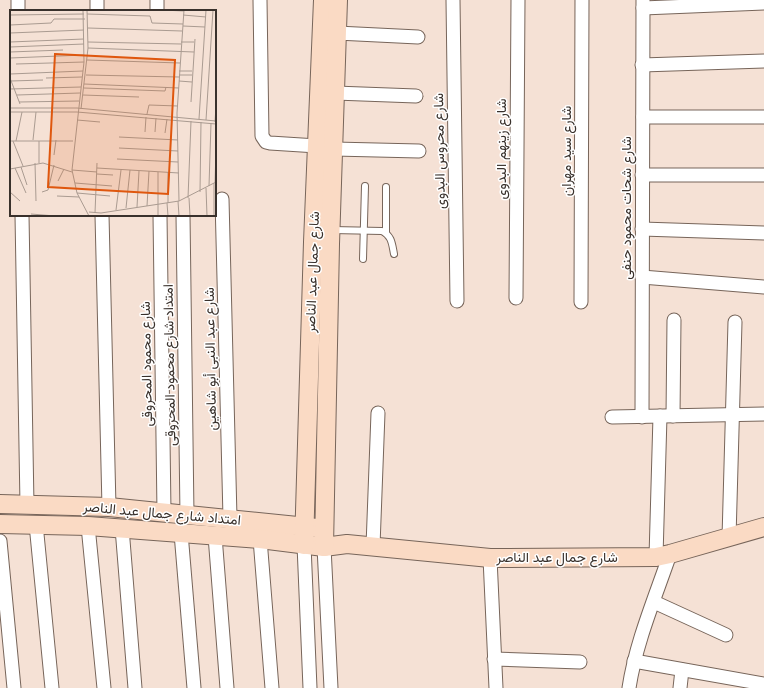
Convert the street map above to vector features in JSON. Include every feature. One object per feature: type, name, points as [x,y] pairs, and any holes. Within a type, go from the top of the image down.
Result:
[{"type":"street","points":[[260,0],[262,136],[266,142],[270,144],[419,151]]},
{"type":"street","name":"شارع جمال عبد الناصر","points":[[323,0],[325,147],[324,547],[347,544],[490,558],[663,556],[764,527]]},
{"type":"street","name":"شارع جمال عبد الناصر","points":[[325,147],[335,93],[338,0]]},
{"type":"street","name":"شارع محروس البدوى","points":[[453,0],[457,300]]},
{"type":"street","name":"شارع زينهم البدوى","points":[[516,298],[518,0]]},
{"type":"street","name":"شارع سيد مهران","points":[[581,302],[582,0]]},
{"type":"street","points":[[643,4],[764,3]]},
{"type":"street","name":"شارع شحات محمود حنفى","points":[[642,417],[643,4]]},
{"type":"street","points":[[337,33],[418,37]]},
{"type":"street","points":[[642,65],[764,61]]},
{"type":"street","points":[[335,93],[416,96]]},
{"type":"street","points":[[642,117],[764,117]]},
{"type":"street","points":[[642,175],[764,175]]},
{"type":"street","name":"شارع عبد النبى أبو شاهين","points":[[222,199],[230,518]]},
{"type":"street","points":[[22,216],[27,505]]},
{"type":"street","points":[[102,216],[109,507]]},
{"type":"street","name":"شارع محمود المحروقى","points":[[160,216],[164,512]]},
{"type":"street","name":"امتداد شارع محمود المحروقى","points":[[183,216],[187,515]]},
{"type":"street","points":[[642,229],[764,233]]},
{"type":"street","name":"شارع جمال عبد الناصر","points":[[304,545],[324,239]]},
{"type":"street","points":[[642,277],[764,287]]},
{"type":"street","points":[[673,416],[674,320]]},
{"type":"street","points":[[729,538],[735,322]]},
{"type":"street","points":[[373,546],[378,413]]},
{"type":"street","points":[[612,417],[764,414]]},
{"type":"street","points":[[629,688],[634,661],[654,602],[663,556],[660,416]]},
{"type":"street","name":"امتداد شارع جمال عبد الناصر","points":[[0,504],[109,507],[230,518],[324,529]]},
{"type":"street","name":"امتداد شارع جمال عبد الناصر","points":[[0,524],[122,528],[260,539],[324,547]]},
{"type":"street","points":[[36,524],[52,688]]},
{"type":"street","points":[[88,526],[104,688]]},
{"type":"street","points":[[122,528],[135,688]]},
{"type":"street","name":"شارع جمال عبد الناصر","points":[[324,529],[347,544]]},
{"type":"street","points":[[181,533],[194,688]]},
{"type":"street","points":[[215,536],[227,688]]},
{"type":"street","points":[[260,539],[272,688]]},
{"type":"street","points":[[0,541],[14,688]]},
{"type":"street","points":[[304,545],[310,688]]},
{"type":"street","points":[[324,547],[331,688]]},
{"type":"street","points":[[490,558],[496,688]]},
{"type":"street","points":[[654,602],[726,635]]},
{"type":"street","points":[[494,659],[580,662]]},
{"type":"street","points":[[634,661],[682,670],[731,683],[764,684]]},
{"type":"street","points":[[680,688],[682,670]]},
{"type":"lane","points":[[362,259],[365,186]]},
{"type":"lane","points":[[386,187],[386,233]]},
{"type":"lane","points":[[324,239],[363,230],[378,230],[386,233],[392,240],[394,254]]}]
